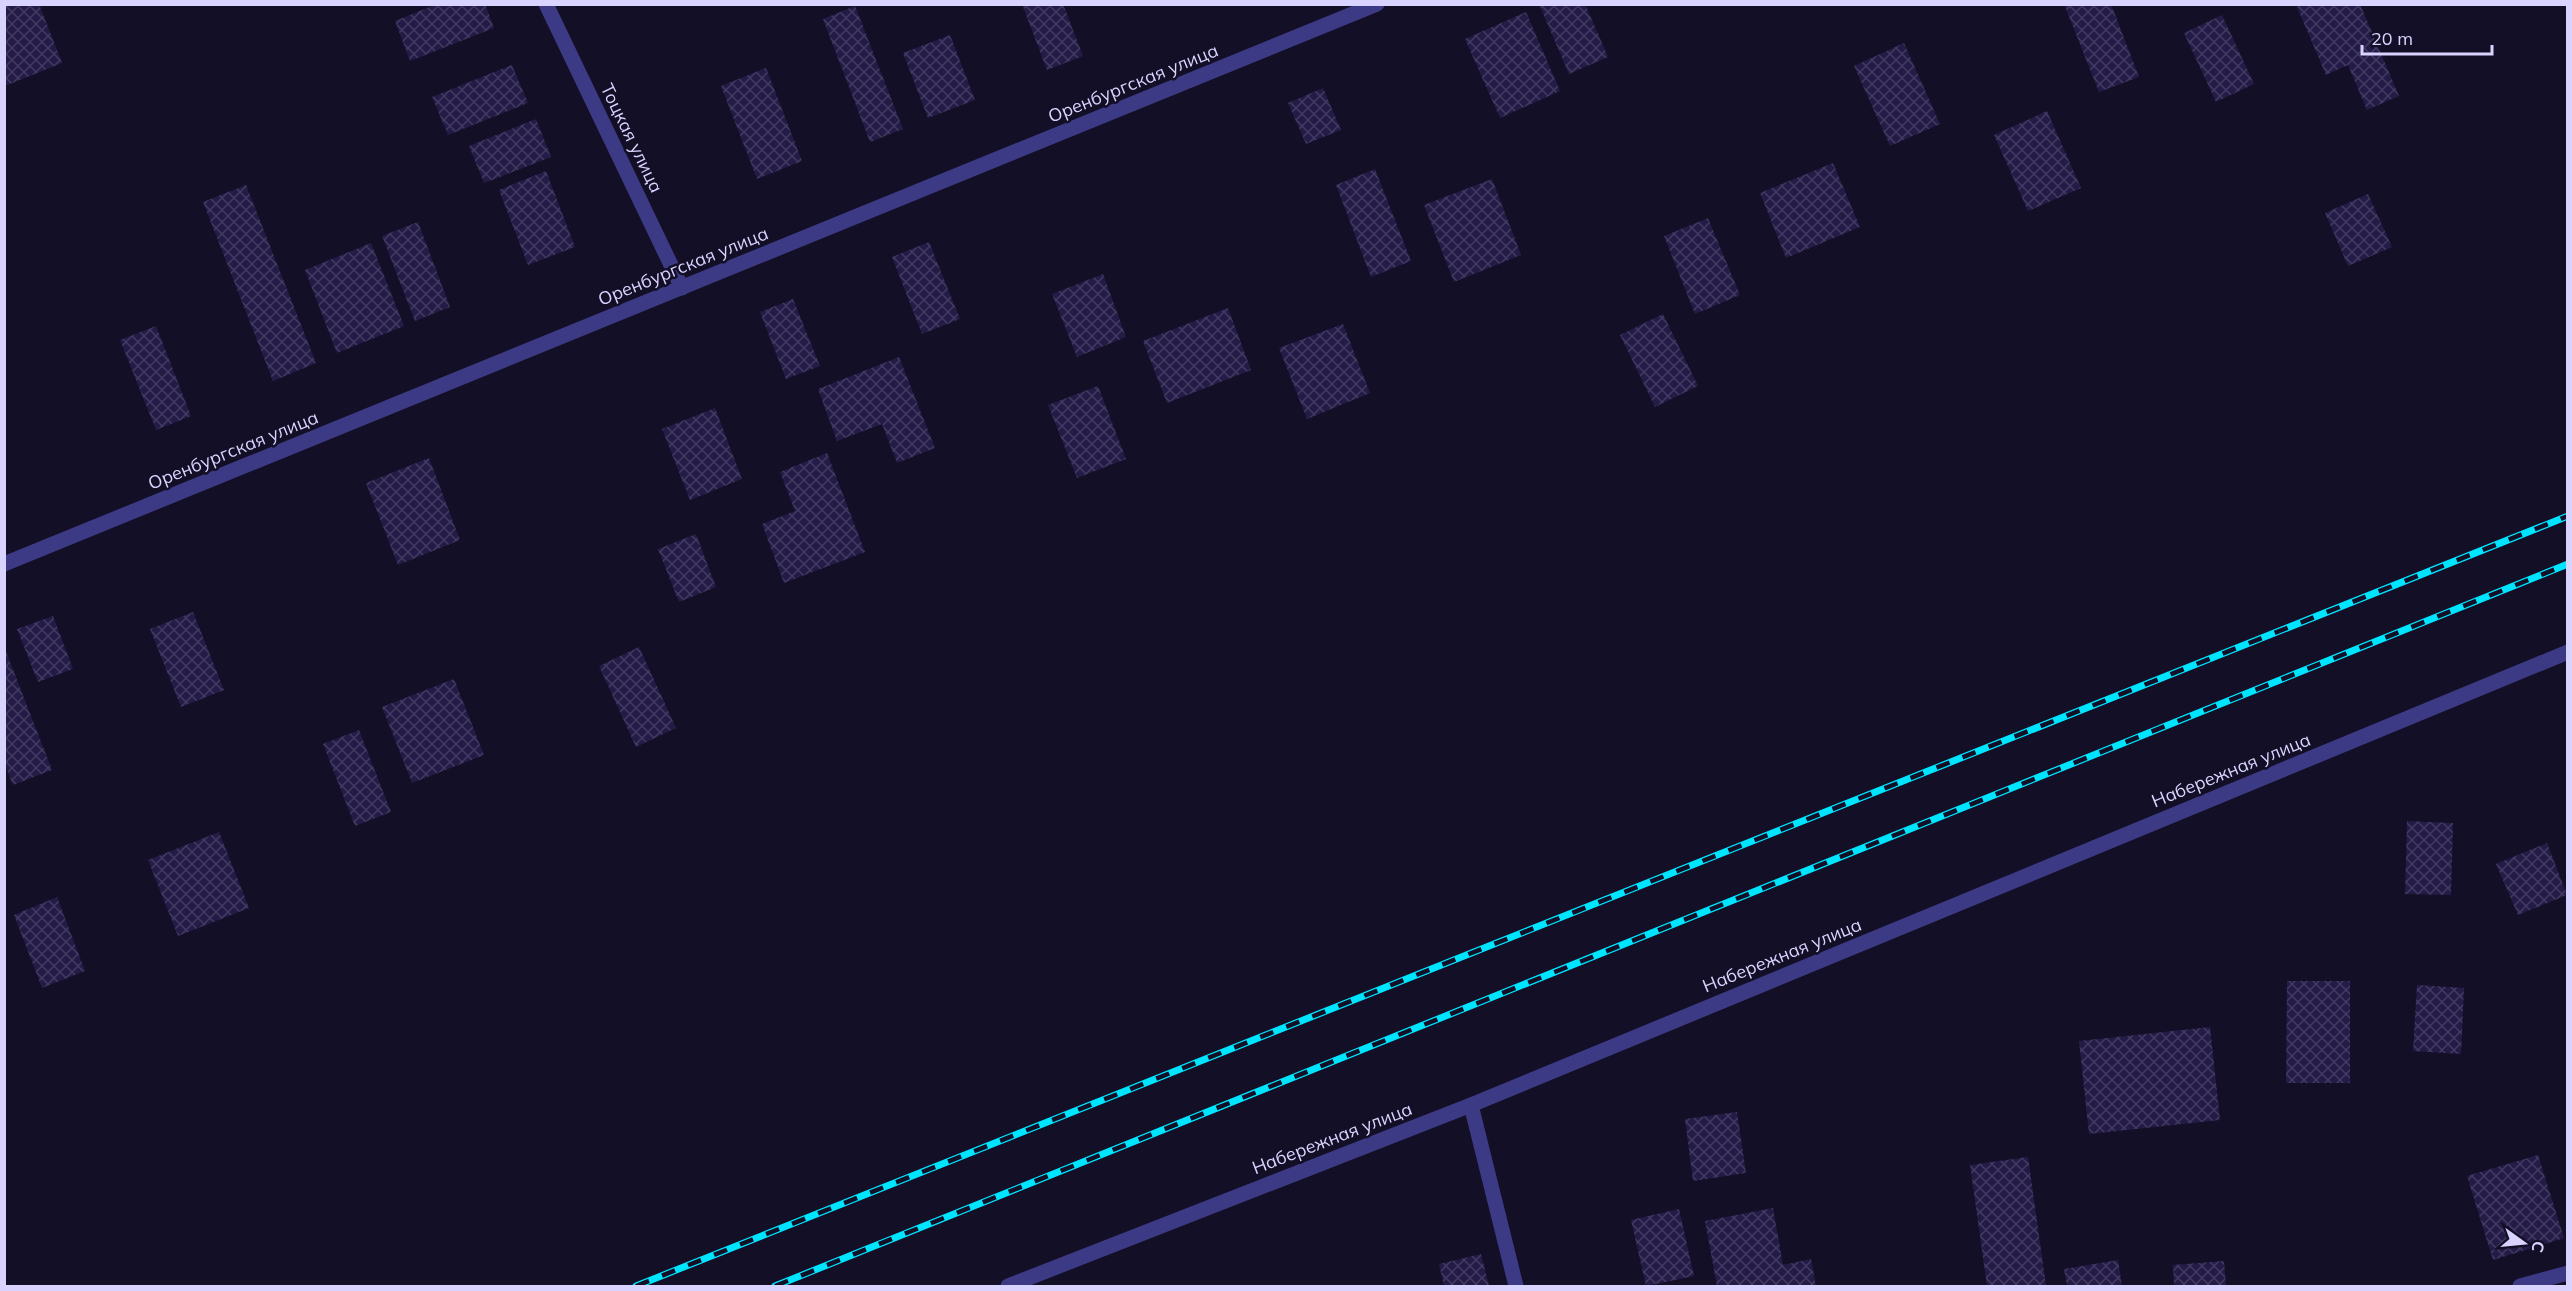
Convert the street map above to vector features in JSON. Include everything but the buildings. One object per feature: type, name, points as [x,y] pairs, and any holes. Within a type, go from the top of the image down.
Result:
[{"type":"street","name":"Тоцкая улица","points":[[546,4],[682,288]]},
{"type":"street","name":"Оренбургская улица","points":[[4,564],[1377,4]]},
{"type":"street","name":"Набережная улица","points":[[1008,1287],[1471,1105],[2568,652]]},
{"type":"street","points":[[1471,1105],[1516,1287]]},
{"type":"street","points":[[2520,1287],[2568,1273]]},
{"type":"railway","points":[[636,1286],[2568,516]]},
{"type":"railway","points":[[775,1286],[2568,564]]}]
